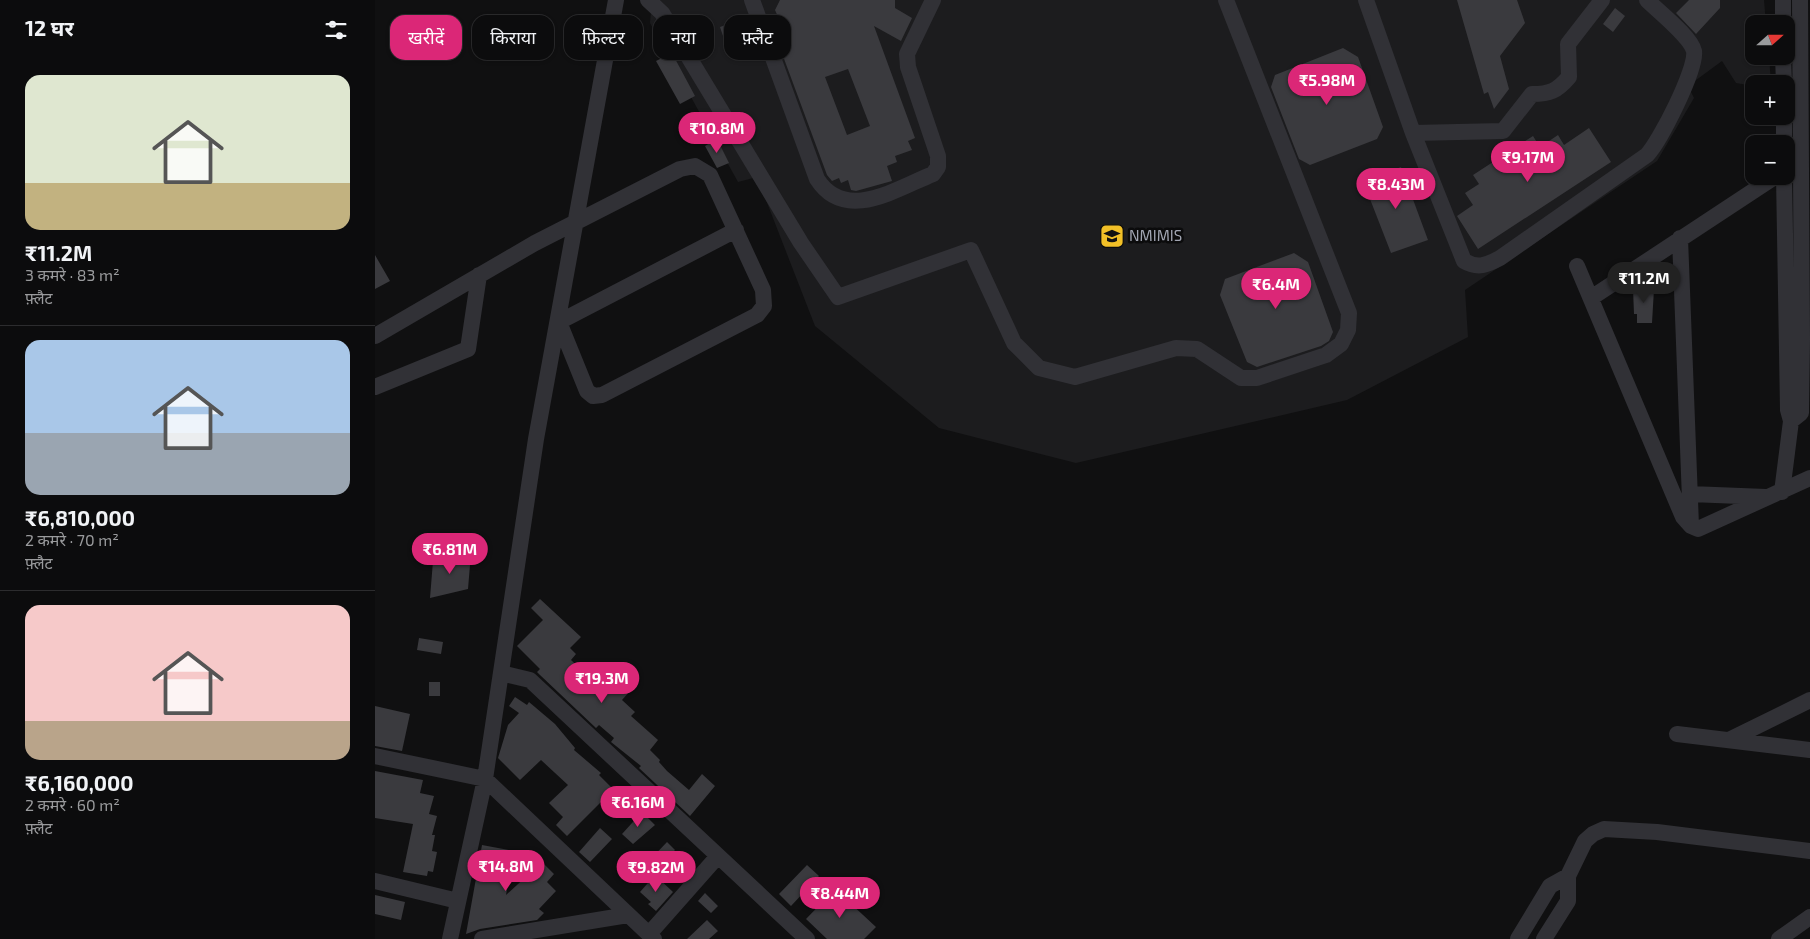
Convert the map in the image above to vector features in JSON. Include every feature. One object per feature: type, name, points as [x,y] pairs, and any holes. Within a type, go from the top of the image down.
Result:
[{"type":"street","points":[[450,939],[485,779],[536,439],[559,322],[616,0]]},
{"type":"street","points":[[648,0],[661,13],[801,243],[838,297],[971,250],[1014,343],[1039,368],[1075,377],[1176,348],[1197,349],[1241,378],[1257,378],[1326,355],[1341,344],[1348,330],[1349,313],[1225,0]]},
{"type":"street","points":[[752,0],[817,179],[825,191],[836,198],[849,202],[875,197],[933,174],[938,167],[938,156],[908,67],[907,54],[933,0]]},
{"type":"street","points":[[1366,0],[1413,132],[1464,261],[1474,266],[1487,266],[1500,258],[1647,156],[1660,138],[1694,64],[1694,50],[1687,39],[1647,0]]},
{"type":"street","points":[[1413,132],[1503,131],[1532,94],[1549,94],[1559,89],[1569,77],[1568,44],[1602,0]]},
{"type":"street","points":[[1783,0],[1783,15]]},
{"type":"street","points":[[1777,495],[1800,416],[1799,238],[1795,124],[1799,105],[1800,2]]},
{"type":"street","points":[[375,336],[535,243],[680,169],[695,166],[710,175],[763,290],[764,306],[757,315],[602,395],[593,396],[587,391],[559,322]]},
{"type":"street","points":[[1591,298],[1762,185]]},
{"type":"street","points":[[1786,185],[1799,238]]},
{"type":"street","points":[[559,322],[735,230]]},
{"type":"street","points":[[1680,238],[1691,526]]},
{"type":"street","points":[[1577,266],[1683,517],[1691,526],[1698,528],[1777,495],[1810,478]]},
{"type":"street","points":[[375,387],[468,349],[479,275]]},
{"type":"street","points":[[1690,494],[1777,495]]},
{"type":"street","points":[[501,673],[530,680],[807,939]]},
{"type":"street","points":[[1729,740],[1810,700]]},
{"type":"street","points":[[1677,734],[1810,750]]},
{"type":"street","points":[[375,756],[485,779],[651,936],[718,856]]},
{"type":"street","points":[[1544,939],[1568,901],[1568,876],[1585,841],[1593,834],[1605,829],[1657,832],[1810,851]]},
{"type":"street","points":[[1518,939],[1550,886],[1568,876]]},
{"type":"street","points":[[375,881],[458,901]]},
{"type":"street","points":[[482,939],[567,932],[628,915]]},
{"type":"street","points":[[1779,939],[1810,917]]},
{"type":"shaded area","name":"NMIMIS","points":[[652,0],[1764,0],[1765,15],[1745,15],[1745,65],[1770,65],[1770,75],[1745,75],[1745,84],[1736,83],[1722,61],[1688,86],[1694,98],[1657,161],[1465,290],[1468,337],[1347,400],[1076,463],[939,428],[815,326],[757,177],[738,182],[670,60],[714,60],[714,15],[653,15],[653,28],[650,23]]},
{"type":"building","points":[[780,0],[895,0],[895,8],[912,18],[901,41],[874,26],[915,138],[908,141],[912,150],[895,156],[897,162],[887,166],[892,181],[856,191],[851,190],[848,180],[841,183],[839,178],[832,181],[827,175],[784,60],[791,60],[791,15],[777,15],[775,10]],"holes":[[[848,69],[870,126],[847,135],[825,77]]]},
{"type":"building","points":[[1457,0],[1517,0],[1525,23],[1500,56],[1509,89],[1494,109],[1488,92],[1484,94]]},
{"type":"building","points":[[1689,0],[1720,0],[1720,8],[1696,34],[1676,13]]},
{"type":"building","points":[[1615,8],[1625,16],[1613,32],[1603,24]]},
{"type":"building","points":[[724,26],[724,39],[720,27]]},
{"type":"building","points":[[1343,48],[1358,57],[1383,127],[1377,139],[1310,165],[1299,159],[1271,87],[1275,75]]},
{"type":"building","points":[[676,60],[695,96],[680,104],[656,61]]},
{"type":"building","points":[[1589,128],[1611,162],[1478,249],[1457,216],[1473,205],[1465,193],[1479,184],[1473,175],[1533,136],[1540,147],[1558,135],[1564,145]]},
{"type":"building","points":[[717,139],[729,163],[717,168],[705,146]]},
{"type":"building","points":[[1401,167],[1428,240],[1391,253],[1363,181]]},
{"type":"building","points":[[1294,253],[1308,262],[1333,332],[1329,341],[1321,346],[1257,367],[1247,362],[1220,295],[1225,279]]},
{"type":"building","points":[[375,255],[390,281],[375,289]]},
{"type":"building","points":[[1638,287],[1651,287],[1651,289],[1654,289],[1652,323],[1637,323],[1637,314],[1634,314],[1633,289],[1638,290]]},
{"type":"building","points":[[471,553],[468,589],[430,598],[433,561]]},
{"type":"building","points":[[540,599],[581,637],[570,648],[576,654],[571,660],[597,685],[602,680],[610,688],[618,679],[630,691],[622,700],[635,712],[631,716],[658,740],[650,750],[667,771],[689,790],[702,774],[715,786],[690,816],[639,768],[641,766],[611,742],[614,738],[599,725],[596,728],[540,675],[537,672],[540,669],[517,646],[543,620],[531,608]]},
{"type":"building","points":[[419,638],[443,642],[441,654],[417,650]]},
{"type":"building","points":[[429,682],[440,682],[440,696],[429,696]]},
{"type":"building","points":[[515,697],[527,705],[529,702],[555,724],[575,748],[574,750],[601,773],[599,775],[611,787],[608,790],[611,792],[567,836],[556,825],[563,817],[549,803],[568,785],[541,760],[520,780],[498,758],[508,725],[519,713],[509,706]]},
{"type":"building","points":[[375,706],[410,714],[402,751],[375,746]]},
{"type":"building","points":[[375,771],[423,780],[420,793],[434,796],[429,814],[437,816],[432,835],[435,835],[432,851],[437,852],[433,872],[428,871],[427,876],[403,872],[413,824],[375,818]]},
{"type":"building","points":[[642,812],[655,825],[633,844],[622,834]]},
{"type":"building","points":[[600,828],[612,839],[590,862],[579,852]]},
{"type":"building","points":[[667,842],[675,850],[655,870],[647,863]]},
{"type":"building","points":[[482,845],[514,851],[506,895],[542,862],[554,874],[547,882],[556,891],[539,909],[544,913],[537,920],[480,929],[466,934]]},
{"type":"building","points":[[807,865],[819,876],[791,906],[779,894]]},
{"type":"building","points":[[655,875],[673,892],[656,911],[648,904],[651,902],[640,892]]},
{"type":"building","points":[[835,889],[876,927],[864,939],[827,939],[806,919]]},
{"type":"building","points":[[705,893],[718,906],[711,913],[698,901]]},
{"type":"building","points":[[375,895],[405,902],[401,920],[375,914]]},
{"type":"building","points":[[707,920],[718,931],[709,939],[687,939]]},
{"type":"place","name":"NMIMIS","points":[[1112,236]]}]
